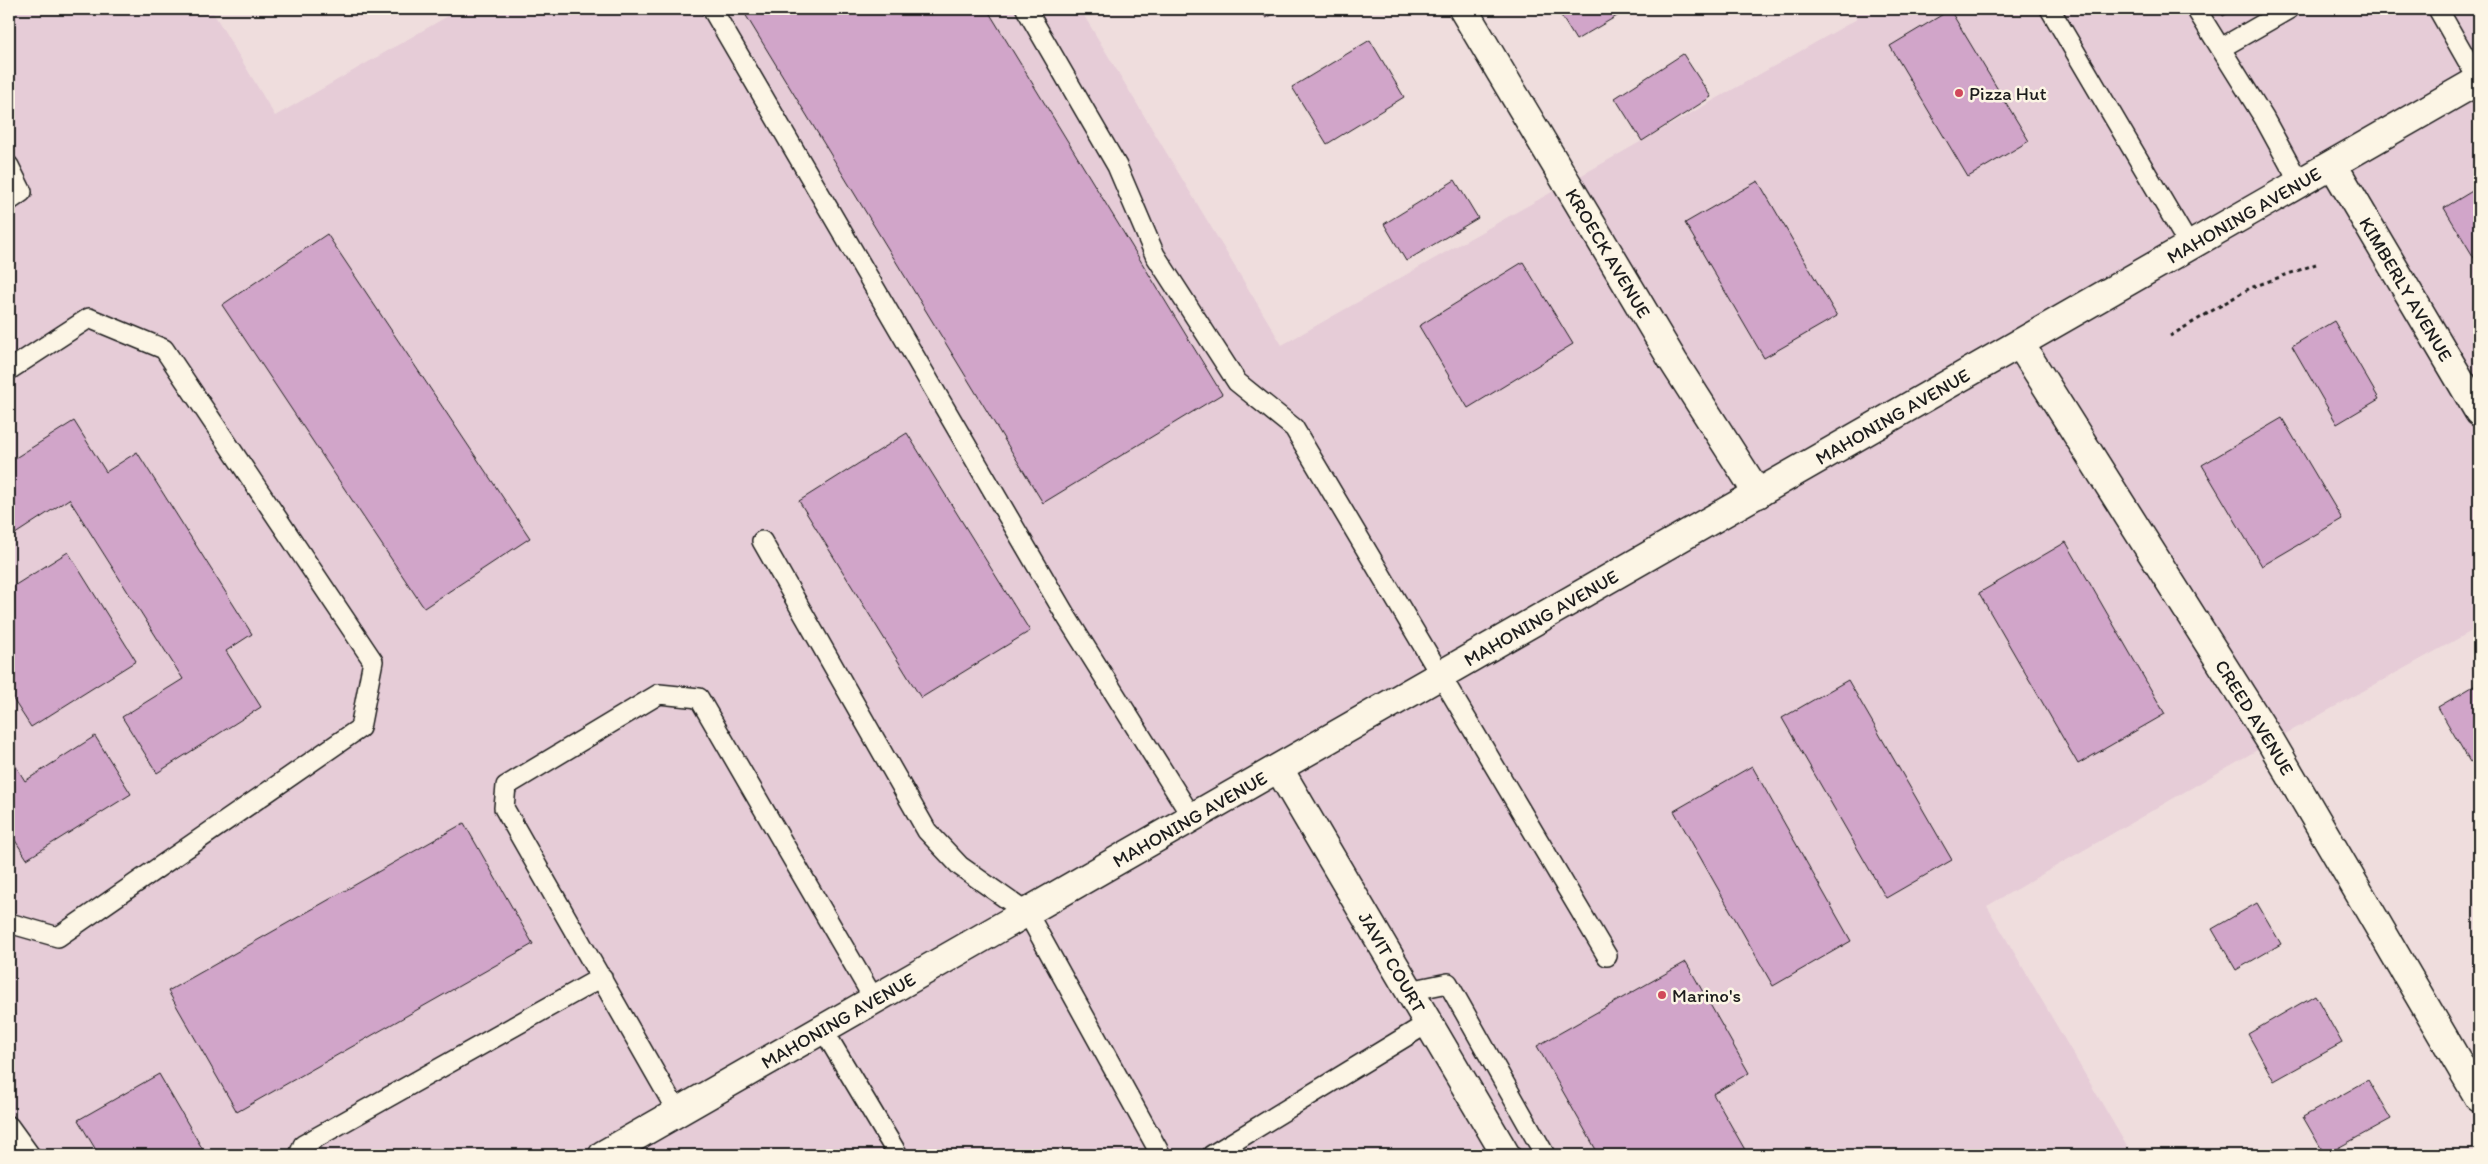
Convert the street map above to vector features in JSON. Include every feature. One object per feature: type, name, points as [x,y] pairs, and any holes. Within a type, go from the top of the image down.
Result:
[{"type":"main road","name":"KROECK AVENUE","points":[[1463,9],[1673,361],[1758,494]]},
{"type":"main road","name":"MAHONING AVENUE","points":[[603,1155],[824,1031],[2479,81]]},
{"type":"main road","name":"KIMBERLY AVENUE","points":[[2333,165],[2479,412]]},
{"type":"main road","name":"CREED AVENUE","points":[[2020,344],[2271,742],[2479,1098]]},
{"type":"main road","name":"JAVIT COURT","points":[[1279,769],[1506,1155]]},
{"type":"lane","points":[[712,9],[1066,616],[1193,819]]},
{"type":"lane","points":[[1026,9],[1117,166],[1155,255],[1237,382],[1294,428],[1607,956]]},
{"type":"lane","points":[[2050,9],[2190,247]]},
{"type":"lane","points":[[2196,9],[2268,124],[2300,184]]},
{"type":"lane","points":[[2221,48],[2289,9]]},
{"type":"lane","points":[[2438,9],[2479,81]]},
{"type":"lane","points":[[9,166],[22,192],[9,201]]},
{"type":"lane","points":[[9,370],[89,318],[164,349],[372,661],[360,728],[58,937],[9,923]]},
{"type":"lane","points":[[762,540],[927,831],[960,866],[1028,914],[1161,1155]]},
{"type":"lane","points":[[678,1113],[504,808],[506,786],[659,694],[699,698],[875,1001]]},
{"type":"lane","points":[[298,1155],[303,1145],[602,977]]},
{"type":"lane","points":[[1409,991],[1448,983],[1545,1155]]},
{"type":"lane","points":[[1212,1155],[1428,1023]]},
{"type":"lane","points":[[824,1031],[898,1155]]},
{"type":"lane","points":[[9,1126],[30,1155]]},
{"type":"path","points":[[2170,336],[2250,288],[2316,264]]},
{"type":"shaded area","points":[[9,9],[211,9],[275,116],[460,9],[1080,9],[1282,345],[1857,19],[1851,9],[2479,9],[2479,627],[2271,742],[1987,906],[2132,1155],[9,1155]]},
{"type":"building","points":[[742,9],[987,9],[1222,394],[1043,503]]},
{"type":"building","points":[[1261,9],[1283,9],[1266,18]]},
{"type":"building","points":[[1557,9],[1629,9],[1576,40]]},
{"type":"building","points":[[2219,9],[2236,9],[2223,16]]},
{"type":"building","name":"Pizza Hut","points":[[1950,10],[2029,141],[1968,177],[1890,46]]},
{"type":"building","points":[[1370,40],[1404,97],[1327,144],[1292,87]]},
{"type":"building","points":[[1683,54],[1711,97],[1642,141],[1615,98]]},
{"type":"building","points":[[1455,180],[1478,218],[1406,261],[1384,224]]},
{"type":"building","points":[[1758,181],[1837,316],[1764,358],[1685,223]]},
{"type":"building","points":[[2479,187],[2479,266],[2444,208]]},
{"type":"building","points":[[327,234],[530,538],[424,608],[222,305]]},
{"type":"building","points":[[1523,262],[1573,344],[1468,408],[1419,326]]},
{"type":"building","points":[[2334,321],[2379,399],[2337,424],[2292,346]]},
{"type":"building","points":[[2282,418],[2342,519],[2262,566],[2202,465]]},
{"type":"building","points":[[74,421],[106,472],[137,452],[252,634],[226,651],[261,707],[157,773],[122,717],[183,679],[69,499],[9,538],[9,462]]},
{"type":"building","points":[[907,433],[1030,631],[921,698],[799,501]]},
{"type":"building","points":[[2066,542],[2165,714],[2078,764],[1979,593]]},
{"type":"building","points":[[68,552],[136,661],[31,727],[9,693],[9,589]]},
{"type":"building","points":[[1848,680],[1952,860],[1886,898],[1782,718]]},
{"type":"building","points":[[2479,683],[2479,756],[2470,762],[2438,707]]},
{"type":"building","points":[[95,736],[131,794],[27,859],[9,831],[9,755],[25,781]]},
{"type":"building","points":[[1752,766],[1851,941],[1773,986],[1674,811]]},
{"type":"building","points":[[464,823],[533,944],[237,1112],[168,991]]},
{"type":"building","points":[[2257,903],[2281,944],[2236,970],[2212,929]]},
{"type":"building","points":[[1686,962],[1749,1073],[1713,1094],[1748,1155],[1599,1155],[1537,1046]]},
{"type":"building","points":[[2315,995],[2342,1043],[2274,1081],[2248,1034]]},
{"type":"building","points":[[159,1074],[206,1155],[99,1155],[78,1120]]},
{"type":"building","points":[[2368,1080],[2391,1119],[2325,1155],[2303,1117]]},
{"type":"place","name":"Pizza Hut","points":[[1959,93]]},
{"type":"place","name":"Marino's","points":[[1662,995]]}]
